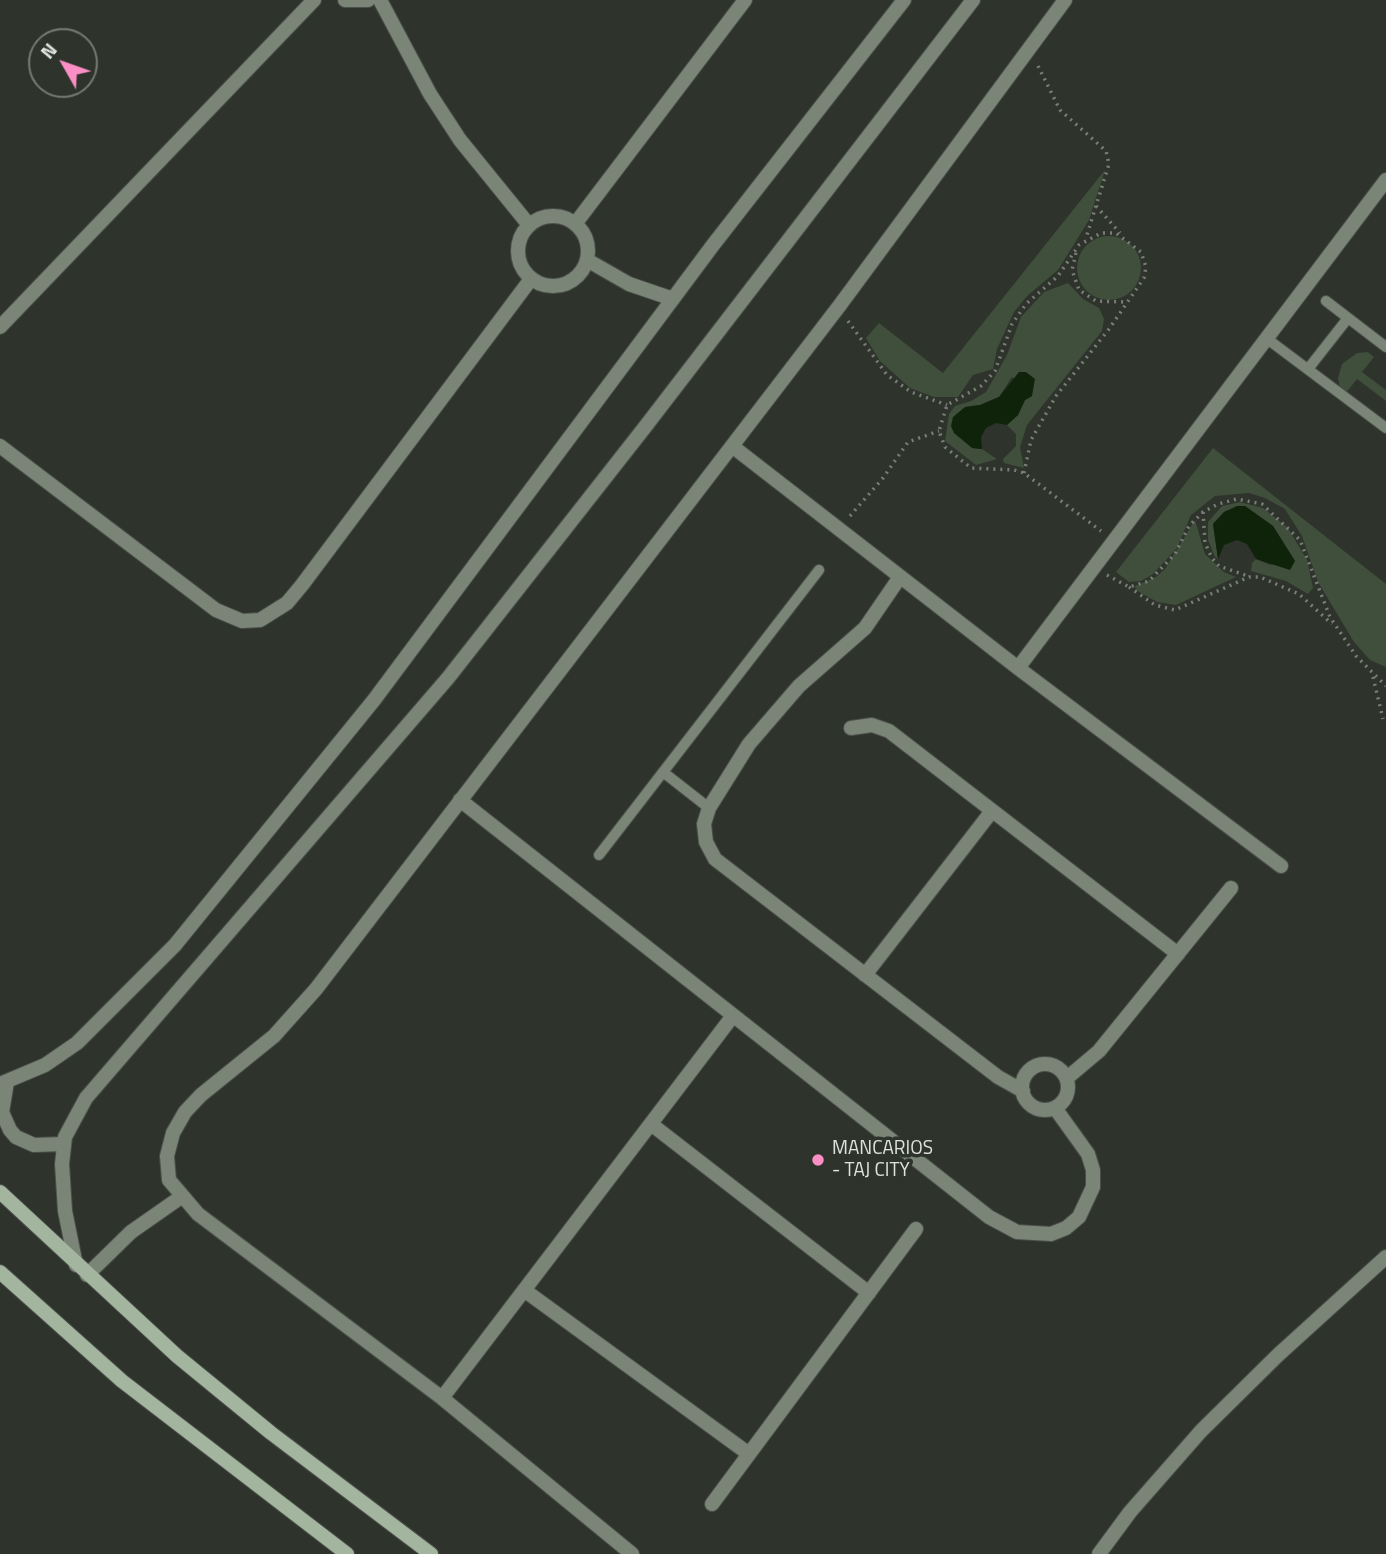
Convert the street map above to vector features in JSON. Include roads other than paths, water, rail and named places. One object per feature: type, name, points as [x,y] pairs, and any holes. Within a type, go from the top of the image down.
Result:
[{"type":"main road","points":[[0,1192],[76,1265],[223,1395],[431,1554]]},
{"type":"main road","points":[[0,1272],[122,1381],[347,1554]]},
{"type":"street","points":[[0,327],[314,0]]},
{"type":"street","points":[[345,0],[368,0]]},
{"type":"street","points":[[380,0],[402,46],[452,128],[493,184],[529,225]]},
{"type":"street","points":[[575,223],[746,0]]},
{"type":"street","points":[[63,1144],[34,1145],[16,1137],[10,1130],[1,1102],[3,1083],[46,1065],[76,1043],[134,989],[183,935],[374,700],[673,299],[904,0]]},
{"type":"street","points":[[76,1265],[61,1185],[63,1144],[77,1111],[346,800],[548,554],[973,0]]},
{"type":"street","points":[[632,1554],[442,1398],[206,1220],[181,1197],[169,1180],[167,1156],[173,1133],[185,1112],[274,1036],[316,989],[840,305],[1065,0]]},
{"type":"street","points":[[1017,668],[1386,180]]},
{"type":"street","points":[[557,216],[575,223],[586,240],[587,260],[583,269],[569,282],[550,286],[531,279],[520,262],[518,253],[519,243],[529,225],[537,219],[557,216]]},
{"type":"street","points":[[587,260],[629,284],[673,299]]},
{"type":"street","points":[[0,446],[216,610],[242,621],[260,620],[287,603],[302,585],[531,279]]},
{"type":"street","points":[[732,446],[1017,668],[1281,866]]},
{"type":"street","points":[[900,577],[864,628],[774,713],[735,764],[709,808],[704,833],[715,859],[998,1077],[1023,1091],[1034,1107],[1055,1108]]},
{"type":"street","points":[[851,728],[873,725],[889,731],[1178,954]]},
{"type":"street","points":[[460,800],[989,1217],[1017,1232],[1042,1235],[1066,1228],[1079,1217],[1093,1187],[1093,1170],[1088,1154],[1055,1108]]},
{"type":"street","points":[[865,975],[992,811]]},
{"type":"street","points":[[1067,1078],[1099,1051],[1231,887]]},
{"type":"street","points":[[442,1398],[732,1017]]},
{"type":"street","points":[[1023,1091],[1028,1072],[1039,1064],[1059,1068],[1067,1078],[1068,1093],[1055,1108]]},
{"type":"street","points":[[650,1124],[869,1293]]},
{"type":"street","points":[[87,1275],[131,1232],[181,1197]]},
{"type":"street","points":[[712,1504],[916,1229]]},
{"type":"street","points":[[1099,1554],[1130,1512],[1201,1431],[1278,1355],[1386,1256]]},
{"type":"street","points":[[524,1290],[749,1454]]},
{"type":"lane","points":[[1326,301],[1386,347]]},
{"type":"lane","points":[[1308,369],[1348,318]]},
{"type":"lane","points":[[1266,338],[1386,428]]},
{"type":"lane","points":[[599,855],[819,570]]},
{"type":"lane","points":[[663,772],[709,808]]},
{"type":"place","name":"MANCARIOS - TAJ CITY","points":[[818,1160]]}]
